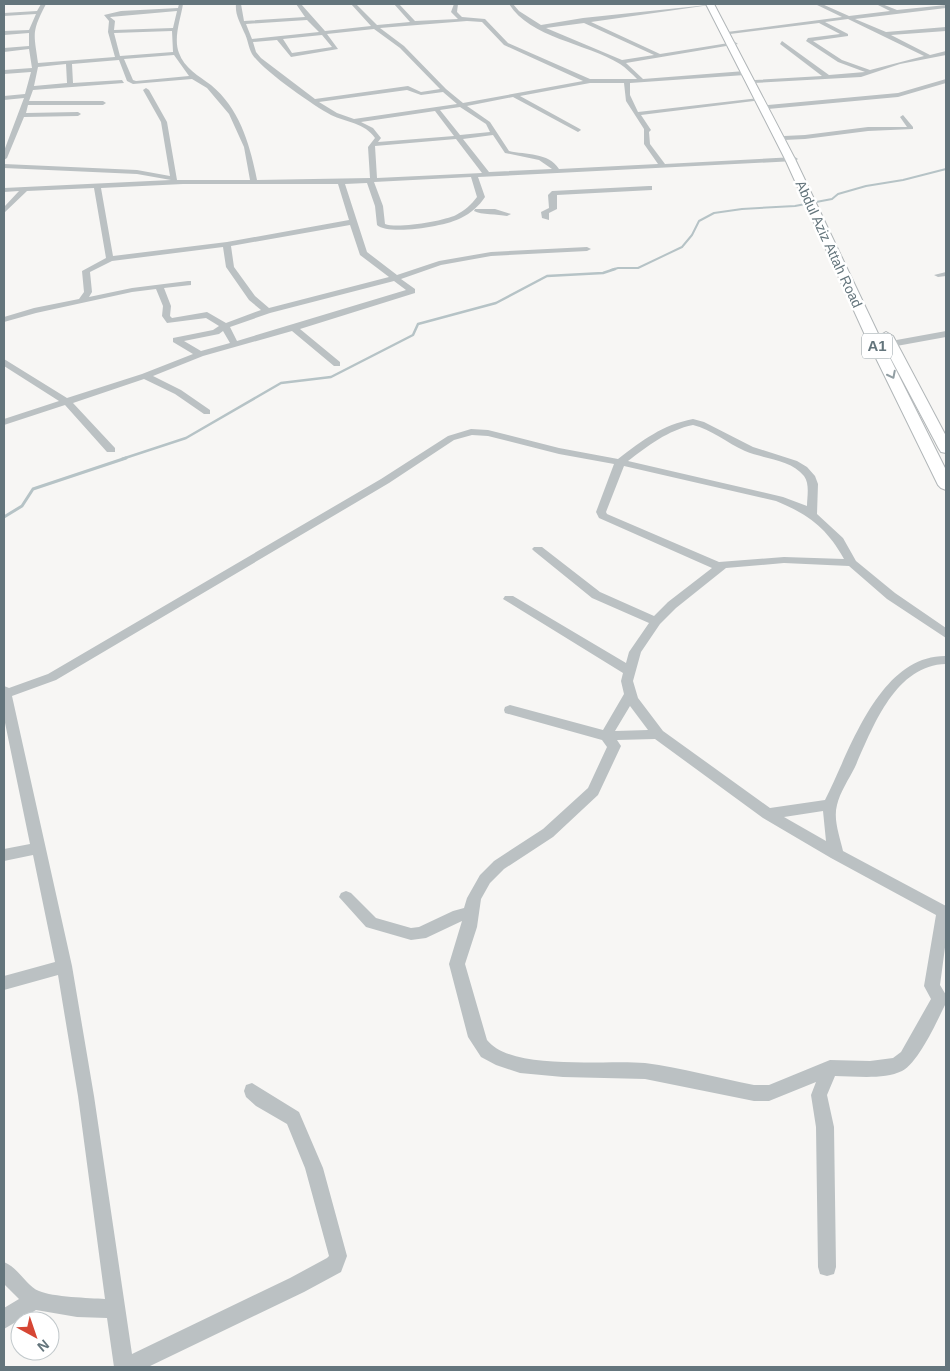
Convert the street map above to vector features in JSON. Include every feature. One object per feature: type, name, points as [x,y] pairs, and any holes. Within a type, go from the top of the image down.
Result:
[{"type":"highway","name":"Abdul Aziz Attah Road","points":[[710,4],[755,82],[784,138],[792,159]]},
{"type":"highway","name":"Abdul Aziz Attah Road","points":[[715,4],[730,32],[745,73],[792,159],[884,345],[946,485]]},
{"type":"highway","name":"Abdul Aziz Attah Road","points":[[884,345],[946,449]]},
{"type":"street","points":[[4,158],[17,130],[31,88],[35,67],[31,31],[44,4]]},
{"type":"street","points":[[121,13],[123,4]]},
{"type":"street","points":[[238,4],[238,15],[248,34],[251,49],[258,59],[331,112],[353,121],[376,134],[378,138],[372,147],[372,181],[379,206],[381,225],[388,228],[432,223],[478,211],[495,211],[508,214]]},
{"type":"street","points":[[279,38],[288,54],[295,55],[336,48],[326,33],[307,18],[299,4]]},
{"type":"street","points":[[353,4],[376,28],[402,48],[444,90],[488,123],[496,133],[503,149],[507,152],[539,158],[550,163],[557,172]]},
{"type":"street","points":[[396,4],[414,23]]},
{"type":"street","points":[[456,4],[454,12],[461,19],[465,20]]},
{"type":"street","points":[[511,4],[514,10],[539,27],[621,62],[642,81]]},
{"type":"street","points":[[539,27],[715,4]]},
{"type":"street","points":[[818,4],[885,34],[928,56]]},
{"type":"street","points":[[878,4],[899,13]]},
{"type":"street","points":[[193,77],[135,84],[130,81],[113,50],[112,21],[106,16],[180,6],[175,29],[176,53],[193,77],[209,87],[232,113],[247,147],[254,181]]},
{"type":"street","points":[[730,32],[946,6]]},
{"type":"street","points":[[4,14],[39,12]]},
{"type":"street","points":[[242,23],[307,18]]},
{"type":"street","points":[[250,41],[414,23],[483,20],[506,44],[590,81]]},
{"type":"street","points":[[583,20],[658,55]]},
{"type":"street","points":[[819,21],[846,35],[808,40],[840,61],[870,72]]},
{"type":"street","points":[[111,32],[175,29]]},
{"type":"street","points":[[885,34],[946,29]]},
{"type":"street","points":[[4,33],[31,31]]},
{"type":"street","points":[[782,43],[827,77]]},
{"type":"street","points":[[621,62],[733,44]]},
{"type":"street","points":[[4,50],[32,47]]},
{"type":"street","points":[[816,51],[824,51]]},
{"type":"street","points":[[793,53],[808,52]]},
{"type":"street","points":[[4,72],[69,62],[176,53]]},
{"type":"street","points":[[755,82],[870,72],[946,53]]},
{"type":"street","points":[[69,62],[70,84]]},
{"type":"street","points":[[353,121],[462,105],[590,81],[642,81],[745,73]]},
{"type":"street","points":[[627,81],[626,95],[631,106],[648,130],[646,131],[647,144],[664,167]]},
{"type":"street","points":[[768,107],[898,95],[946,81]]},
{"type":"street","points":[[31,88],[122,82]]},
{"type":"street","points":[[316,101],[408,88],[414,93],[422,94],[444,90]]},
{"type":"street","points":[[146,90],[164,122],[174,179]]},
{"type":"street","points":[[4,98],[28,96]]},
{"type":"street","points":[[515,96],[578,130]]},
{"type":"street","points":[[637,114],[759,100]]},
{"type":"street","points":[[25,103],[103,103]]},
{"type":"street","points":[[60,114],[65,103]]},
{"type":"street","points":[[436,108],[487,175]]},
{"type":"street","points":[[22,115],[78,114]]},
{"type":"street","points":[[784,138],[810,138],[875,128],[895,130],[911,128],[903,117]]},
{"type":"street","points":[[374,144],[404,143],[496,133]]},
{"type":"street","points":[[4,190],[183,182],[372,181],[792,159]]},
{"type":"street","points":[[4,166],[137,172],[183,182]]},
{"type":"street","points":[[474,175],[480,197],[478,211]]},
{"type":"street","points":[[4,422],[145,376],[200,354],[294,328],[412,291],[363,253],[341,182]]},
{"type":"street","points":[[97,187],[110,259]]},
{"type":"street","points":[[546,218],[545,212],[553,209],[552,195],[559,192],[649,188]]},
{"type":"street","points":[[4,211],[24,190]]},
{"type":"street","points":[[82,301],[88,292],[86,271],[91,266],[110,259],[227,244],[353,222]]},
{"type":"street","points":[[227,244],[230,267],[252,298],[267,310]]},
{"type":"street","points":[[200,354],[176,340],[216,332],[225,326],[267,310],[396,278],[432,265],[475,256],[587,249]]},
{"type":"street","points":[[4,320],[34,311],[82,301],[158,286],[188,283]]},
{"type":"street","points":[[158,286],[167,306],[166,316],[170,321],[207,315],[225,326],[235,344]]},
{"type":"street","points":[[294,328],[337,364]]},
{"type":"street","points":[[884,345],[946,334]]},
{"type":"street","points":[[4,362],[67,402],[112,450]]},
{"type":"street","points":[[145,376],[178,392],[208,412]]},
{"type":"street","points":[[720,567],[602,516],[601,509],[620,462],[654,437],[677,425],[693,422],[701,424],[749,449],[793,463],[810,476],[813,484],[812,515]]},
{"type":"street","points":[[252,1091],[262,1100],[293,1118],[314,1168],[338,1256],[334,1265],[297,1285],[125,1367],[86,1096],[64,966],[4,692],[52,677],[385,481],[452,438],[471,432],[488,433],[559,451],[620,462],[779,499],[803,508],[839,540],[852,563],[891,596],[946,634]]},
{"type":"street","points":[[538,549],[596,595],[611,604],[656,621]]},
{"type":"street","points":[[606,736],[614,746],[593,791],[548,833],[499,865],[485,879],[474,898],[469,926],[457,964],[476,1037],[482,1047],[488,1053],[504,1061],[543,1068],[644,1070],[754,1093],[770,1093],[830,1068],[870,1069],[897,1065],[907,1058],[940,999],[932,986],[934,964],[945,912],[836,854],[768,814],[658,734],[632,700],[627,681],[635,652],[656,621],[672,605],[720,567],[727,564],[784,560],[852,563]]},
{"type":"street","points":[[509,599],[630,671]]},
{"type":"street","points":[[836,854],[829,818],[830,805],[883,699],[901,677],[924,662],[946,660]]},
{"type":"street","points":[[606,736],[630,693]]},
{"type":"street","points":[[510,710],[606,736],[658,734]]},
{"type":"street","points":[[768,814],[830,805]]},
{"type":"street","points":[[4,855],[39,848]]},
{"type":"street","points":[[346,897],[371,923],[411,934],[421,933],[458,915],[470,913]]},
{"type":"street","points":[[4,983],[64,966]]},
{"type":"street","points":[[827,1267],[825,1127],[819,1095],[830,1068]]},
{"type":"street","points":[[4,1271],[7,1276],[34,1300],[68,1306],[116,1309]]},
{"type":"street","points":[[4,1320],[34,1300]]},
{"type":"waterway","points":[[611,270],[638,268],[682,247],[692,235],[699,221],[714,213],[742,209],[795,206],[832,199],[838,194],[866,186],[903,180],[946,169]]},
{"type":"waterway","points":[[122,459],[186,438],[281,383],[331,377],[413,335],[418,324],[496,303],[547,276],[603,273],[615,269]]},
{"type":"waterway","points":[[4,517],[22,506],[33,489],[126,458]]}]
